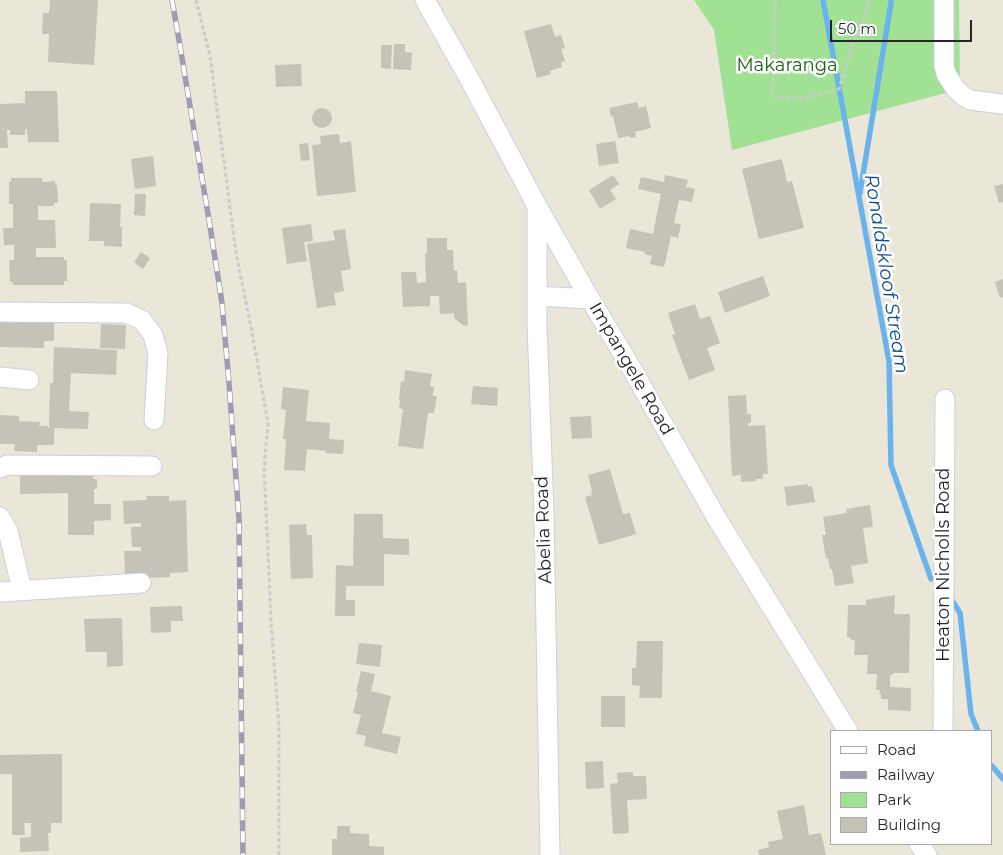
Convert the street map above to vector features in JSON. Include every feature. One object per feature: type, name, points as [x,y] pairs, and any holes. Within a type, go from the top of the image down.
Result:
[{"type":"street","name":"Impangele Road","points":[[425,0],[537,206],[716,517],[847,730]]},
{"type":"street","points":[[944,0],[944,65],[946,74],[959,92],[970,100],[1003,104]]},
{"type":"street","name":"Abelia Road","points":[[537,206],[537,324],[544,514],[550,855]]},
{"type":"street","points":[[537,296],[590,299]]},
{"type":"street","points":[[0,312],[126,314],[142,320],[152,335],[158,353],[154,420]]},
{"type":"street","points":[[0,377],[29,380]]},
{"type":"street","name":"Heaton Nicholls Road","points":[[943,730],[945,399]]},
{"type":"street","points":[[0,468],[7,465],[152,466]]},
{"type":"street","points":[[0,517],[8,530],[22,590]]},
{"type":"street","points":[[0,592],[141,583]]},
{"type":"path","points":[[196,0],[210,56],[236,253],[268,423],[264,469],[270,622],[278,727],[279,855]]},
{"type":"path","points":[[775,0],[773,96],[807,98],[839,89],[853,44],[864,20],[869,0]]},
{"type":"green space","name":"Makaranga","points":[[694,0],[959,0],[960,89],[732,150],[714,30]]},
{"type":"building","points":[[50,0],[98,0],[94,65],[48,62],[49,34],[42,34],[43,13],[49,13]]},
{"type":"building","points":[[551,24],[555,37],[561,35],[565,48],[561,49],[565,61],[561,62],[562,67],[550,71],[551,74],[537,78],[524,31]]},
{"type":"building","points":[[394,44],[405,44],[405,52],[412,53],[411,70],[393,69]]},
{"type":"building","points":[[381,45],[392,45],[391,69],[381,68]]},
{"type":"building","points":[[301,64],[302,86],[276,87],[275,65]]},
{"type":"building","points":[[25,91],[57,91],[59,142],[28,142],[27,129],[25,129],[25,135],[10,135],[10,130],[7,130],[8,148],[0,148],[0,104],[25,103]]},
{"type":"building","points":[[637,102],[639,108],[646,106],[651,128],[635,132],[636,137],[618,138],[613,116],[611,117],[609,108]]},
{"type":"building","points":[[322,108],[329,111],[332,118],[329,125],[322,128],[315,125],[312,118],[315,111]]},
{"type":"building","points":[[339,134],[340,143],[351,141],[356,192],[317,196],[312,145],[321,144],[320,136]]},
{"type":"building","points":[[615,141],[619,163],[599,166],[596,144]]},
{"type":"building","points":[[308,143],[310,160],[301,161],[299,144]]},
{"type":"building","points":[[153,156],[156,186],[135,189],[131,159]]},
{"type":"building","points":[[782,159],[787,182],[792,181],[804,228],[759,239],[742,169]]},
{"type":"building","points":[[613,175],[619,184],[610,190],[616,199],[600,209],[589,190]]},
{"type":"building","points":[[665,175],[688,180],[686,187],[695,189],[692,202],[679,200],[674,223],[681,224],[678,238],[671,236],[664,267],[650,264],[652,256],[644,254],[645,252],[626,248],[630,229],[653,234],[661,194],[638,189],[641,177],[664,182]]},
{"type":"building","points":[[11,178],[42,178],[42,182],[55,181],[55,185],[57,185],[58,203],[54,203],[54,206],[38,206],[38,220],[55,220],[56,248],[36,248],[36,257],[64,257],[64,260],[67,260],[67,281],[64,281],[64,285],[13,285],[13,282],[10,282],[9,260],[14,260],[14,245],[4,245],[3,228],[13,228],[13,204],[9,204],[9,181],[11,182]]},
{"type":"building","points":[[1003,184],[1003,202],[999,203],[994,186]]},
{"type":"building","points":[[135,194],[146,194],[145,216],[134,215]]},
{"type":"building","points":[[90,203],[121,204],[120,227],[122,227],[122,247],[104,246],[104,241],[89,241]]},
{"type":"building","points":[[311,224],[313,241],[304,242],[307,261],[287,264],[282,228]]},
{"type":"building","points":[[345,229],[351,269],[341,271],[344,291],[334,293],[336,305],[317,308],[307,244],[335,240],[333,231]]},
{"type":"building","points":[[427,238],[447,238],[447,250],[453,250],[454,271],[457,270],[458,283],[466,282],[468,325],[464,326],[454,318],[454,313],[440,314],[439,296],[430,296],[430,306],[403,307],[401,272],[416,272],[417,283],[426,282],[425,253],[427,253]]},
{"type":"building","points":[[141,252],[150,258],[143,269],[134,262]]},
{"type":"building","points":[[763,276],[770,296],[725,313],[718,292]]},
{"type":"building","points":[[1003,279],[1003,297],[1000,298],[995,282]]},
{"type":"building","points":[[695,304],[700,319],[710,316],[720,343],[707,348],[715,370],[689,380],[672,335],[675,334],[668,313]]},
{"type":"building","points":[[0,320],[54,321],[54,341],[44,341],[44,348],[0,347]]},
{"type":"building","points":[[101,324],[126,325],[125,349],[100,348]]},
{"type":"building","points":[[54,347],[117,350],[116,375],[71,373],[69,411],[89,412],[88,429],[49,428],[50,383],[53,383]]},
{"type":"building","points":[[405,370],[432,374],[430,386],[434,387],[433,396],[437,396],[434,413],[428,413],[423,449],[398,446],[403,409],[399,408],[399,400],[401,381],[404,382]]},
{"type":"building","points":[[473,386],[498,388],[497,406],[471,404]]},
{"type":"building","points":[[283,387],[309,390],[306,421],[330,423],[329,439],[344,440],[343,454],[307,449],[305,471],[284,470],[286,439],[283,439],[286,410],[281,409]]},
{"type":"building","points":[[746,395],[747,414],[751,414],[751,423],[748,423],[748,426],[765,425],[768,474],[763,474],[763,479],[741,482],[741,475],[732,476],[728,396]]},
{"type":"building","points":[[0,415],[19,416],[19,421],[40,422],[39,426],[54,428],[54,445],[37,445],[37,452],[14,451],[15,444],[0,444]]},
{"type":"building","points":[[591,416],[592,438],[572,439],[570,417]]},
{"type":"building","points":[[93,468],[93,479],[97,479],[97,489],[94,489],[94,504],[111,504],[111,520],[94,521],[94,535],[68,535],[68,493],[20,494],[20,472]]},
{"type":"building","points":[[610,469],[623,514],[630,513],[636,534],[599,545],[585,497],[592,495],[588,475]]},
{"type":"building","points":[[808,484],[808,487],[812,486],[815,502],[787,506],[784,487]]},
{"type":"building","points":[[146,496],[169,496],[169,501],[186,500],[188,572],[170,573],[170,577],[147,578],[146,573],[125,574],[124,551],[141,551],[141,547],[132,547],[131,527],[141,527],[141,523],[124,524],[123,501],[147,500]]},
{"type":"building","points":[[870,505],[873,527],[863,528],[868,563],[851,566],[854,583],[835,586],[832,569],[830,569],[828,558],[826,559],[822,535],[826,535],[823,517],[847,513],[846,509]]},
{"type":"building","points":[[354,514],[383,514],[383,538],[409,539],[409,555],[384,554],[384,586],[346,586],[346,600],[355,600],[355,616],[335,616],[336,565],[353,566]]},
{"type":"building","points":[[306,524],[307,535],[312,535],[313,578],[291,579],[289,525]]},
{"type":"building","points":[[895,595],[894,614],[910,614],[909,673],[893,673],[893,675],[890,675],[890,687],[911,688],[911,711],[888,710],[888,699],[881,699],[880,690],[876,690],[877,674],[867,674],[868,655],[854,655],[855,640],[847,637],[848,605],[866,605],[866,600]]},
{"type":"building","points":[[182,606],[183,621],[171,621],[171,632],[151,633],[150,607]]},
{"type":"building","points":[[122,618],[123,666],[107,667],[107,652],[86,652],[84,619]]},
{"type":"building","points":[[637,641],[663,641],[662,698],[639,698],[640,686],[632,685],[632,668],[636,668]]},
{"type":"building","points":[[359,643],[382,645],[380,667],[356,664]]},
{"type":"building","points":[[361,671],[375,674],[371,691],[391,696],[382,733],[401,737],[397,754],[364,746],[366,736],[356,734],[361,715],[353,713]]},
{"type":"building","points":[[601,696],[625,696],[625,727],[601,727]]},
{"type":"building","points":[[62,754],[62,823],[51,823],[51,833],[48,833],[49,851],[20,852],[20,838],[31,837],[31,823],[24,823],[25,835],[12,835],[12,774],[0,774],[0,755]]},
{"type":"building","points":[[603,761],[604,788],[586,789],[585,762]]},
{"type":"building","points":[[633,772],[633,776],[646,776],[647,799],[627,800],[629,833],[613,834],[610,784],[618,783],[617,773]]},
{"type":"building","points":[[804,805],[809,835],[821,833],[826,855],[759,855],[758,850],[769,847],[768,842],[783,839],[777,811]]},
{"type":"building","points":[[337,826],[350,826],[350,833],[369,834],[369,846],[384,847],[384,855],[332,855],[332,839],[337,839]]},
{"type":"waterway","name":"Ronaldskloof Stream","points":[[823,0],[889,361],[891,465],[931,579]]},
{"type":"waterway","points":[[860,193],[891,0]]},
{"type":"waterway","name":"Ronaldskloof Stream","points":[[950,597],[960,613],[971,714],[978,730]]},
{"type":"waterway","name":"Ronaldskloof Stream","points":[[993,767],[1003,779]]},
{"type":"railway","points":[[172,0],[222,303],[229,383],[239,519],[243,855]]}]
